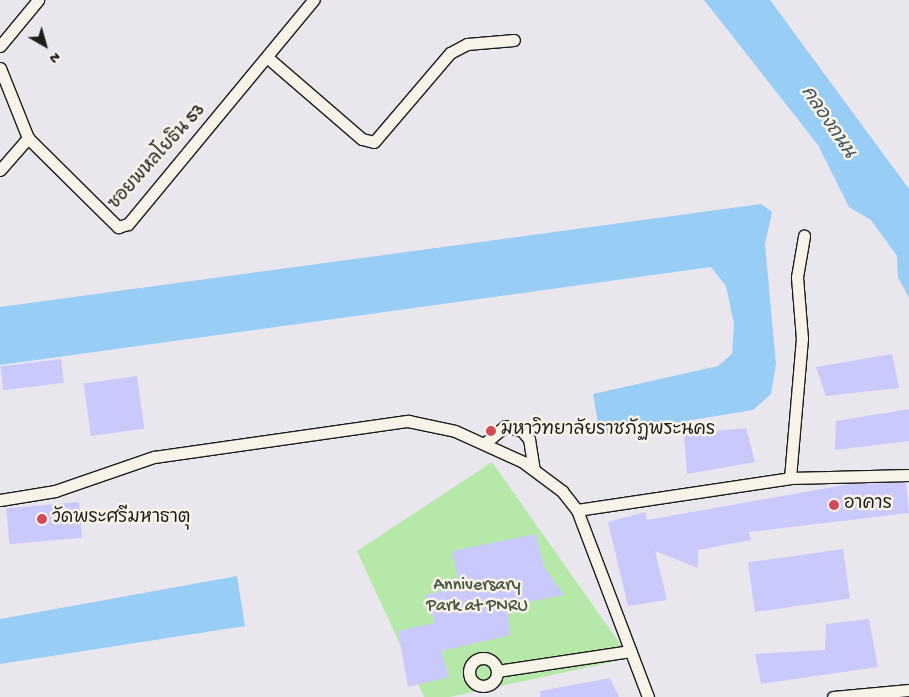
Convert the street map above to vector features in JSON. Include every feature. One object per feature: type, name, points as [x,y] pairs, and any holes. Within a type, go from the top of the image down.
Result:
[{"type":"street","points":[[0,46],[38,0]]},
{"type":"street","name":"ซอยพหลโยธิน 53","points":[[0,68],[28,138],[108,220],[123,226],[268,58],[313,0]]},
{"type":"street","points":[[268,58],[362,139],[374,142],[450,53],[467,44],[514,40]]},
{"type":"street","points":[[0,170],[28,138]]},
{"type":"street","points":[[790,478],[802,339],[798,277],[804,236]]},
{"type":"street","points":[[0,500],[55,491],[154,457],[389,424],[431,424],[485,443],[534,469],[562,491],[577,510],[648,697]]},
{"type":"street","points":[[485,443],[505,426],[522,431],[532,448],[534,469]]},
{"type":"street","points":[[577,510],[790,478],[909,476]]},
{"type":"street","points":[[497,671],[631,651]]},
{"type":"street","points":[[833,697],[909,690]]},
{"type":"green space","name":"Anniversary Park at PNRU","points":[[492,462],[630,658],[450,697],[424,697],[357,551]]},
{"type":"water","name":"คลองถนน","points":[[704,0],[770,0],[909,189],[909,298],[898,277],[897,256],[871,220],[849,207],[818,145]]},
{"type":"water","points":[[761,204],[772,212],[765,244],[776,364],[771,394],[753,410],[600,435],[593,394],[718,366],[732,354],[734,324],[726,286],[711,267],[0,365],[0,307]]},
{"type":"water","points":[[237,576],[245,626],[0,664],[0,619]]},
{"type":"building","points":[[892,354],[899,388],[826,396],[816,367]]},
{"type":"building","points":[[61,359],[64,383],[3,390],[0,366]]},
{"type":"building","points":[[137,376],[144,428],[91,436],[84,384]]},
{"type":"building","name":"อาคาร","points":[[909,409],[909,441],[835,450],[836,421]]},
{"type":"building","points":[[746,428],[755,462],[687,474],[684,434]]},
{"type":"building","points":[[906,483],[909,513],[749,532],[751,540],[698,550],[698,568],[655,551],[667,600],[628,606],[608,522],[645,512],[647,520],[850,484]]},
{"type":"building","points":[[79,502],[82,538],[9,544],[6,508]]},
{"type":"building","points":[[536,534],[544,567],[564,595],[507,606],[510,635],[441,651],[449,677],[408,687],[398,631],[435,623],[425,595],[460,587],[452,551]]},
{"type":"building","name":"อาคาร","points":[[843,549],[850,599],[755,612],[748,562]]},
{"type":"building","points":[[869,619],[878,667],[761,684],[755,654],[825,650],[826,624]]},
{"type":"building","points":[[610,678],[619,697],[540,697],[540,691]]},
{"type":"place","name":"มหาวิทยาลัยราชภัฏพระนคร","points":[[491,431]]},
{"type":"place","name":"อาคาร","points":[[834,505]]},
{"type":"place","name":"วัดพระศรีมหาธาตุ","points":[[42,519]]}]
